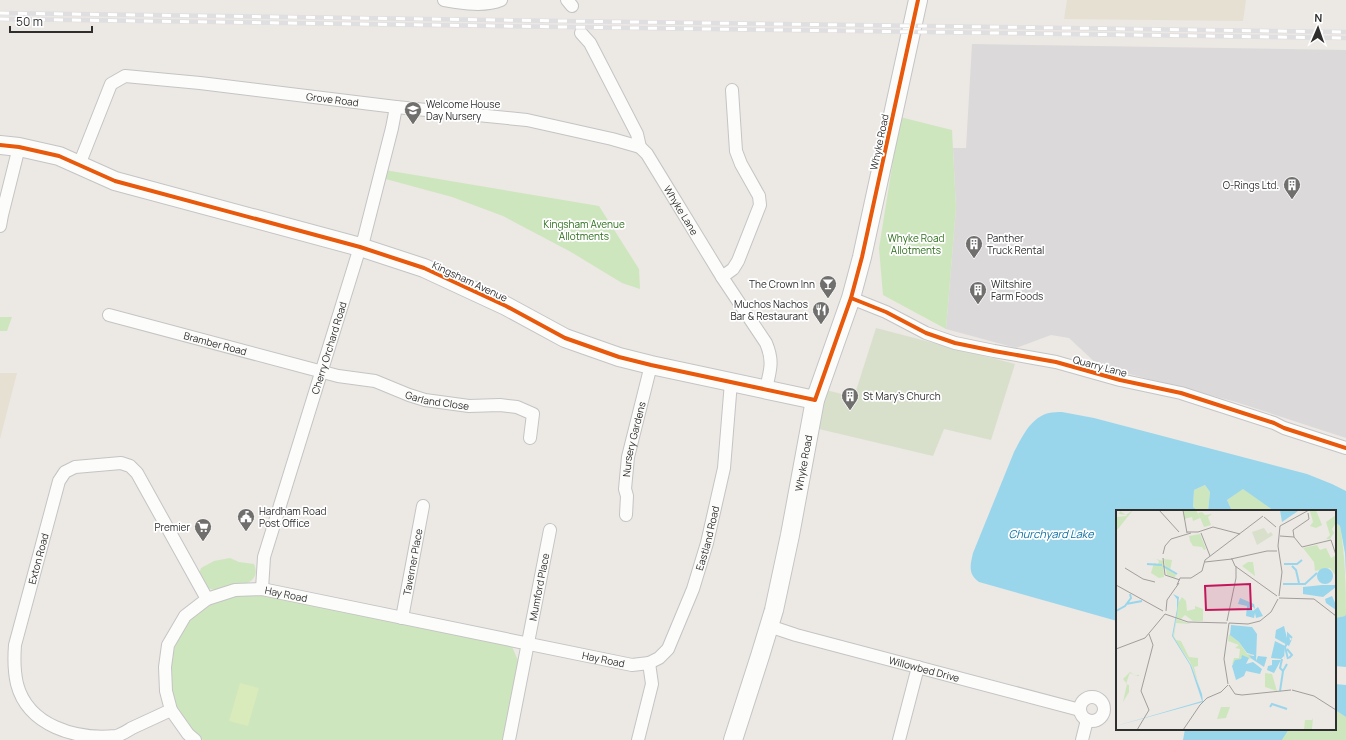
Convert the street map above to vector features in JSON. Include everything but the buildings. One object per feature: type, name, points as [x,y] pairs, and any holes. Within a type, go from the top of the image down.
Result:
[{"type":"street","points":[[444,0],[475,3],[495,2],[501,0]]},
{"type":"street","name":"Whyke Road","points":[[733,740],[769,626],[790,534],[815,400],[851,298],[872,217],[918,0]]},
{"type":"street","name":"Whyke Lane","points":[[581,34],[590,43],[634,127],[640,147],[647,154],[722,277],[766,343],[771,361],[766,390]]},
{"type":"street","name":"Grove Road","points":[[80,164],[111,84],[125,76],[208,84],[396,107],[527,120],[612,139],[640,147]]},
{"type":"street","points":[[722,277],[733,269],[738,261],[760,205],[759,196],[741,164],[736,151],[732,90]]},
{"type":"street","name":"Cherry Orchard Road","points":[[262,589],[264,557],[366,231],[396,107]]},
{"type":"street","name":"Kingsham Avenue","points":[[0,145],[19,147],[59,156],[80,164],[115,181],[360,247],[424,268],[506,306],[564,338],[619,357],[815,400]]},
{"type":"street","points":[[1,219],[19,147]]},
{"type":"street","name":"Quarry Lane","points":[[851,298],[886,312],[926,333],[955,343],[994,352],[1056,362],[1120,380],[1181,393],[1346,448]]},
{"type":"street","name":"Bramber Road","points":[[109,314],[321,371]]},
{"type":"street","name":"Nursery Gardens","points":[[626,515],[627,496],[625,489],[628,457],[651,365]]},
{"type":"street","name":"Garland Close","points":[[321,371],[338,376],[375,381],[409,396],[425,400],[469,406],[500,405],[517,407],[533,414],[530,438]]},
{"type":"street","name":"Eastland Road","points":[[632,665],[649,663],[659,658],[668,649],[693,589],[707,543],[724,468],[731,382]]},
{"type":"street","name":"Exton Road","points":[[171,710],[117,736],[93,738],[67,734],[43,722],[25,703],[18,685],[14,664],[15,644],[59,481],[65,472],[75,467],[121,463],[130,466],[137,473],[207,599]]},
{"type":"street","name":"Taverner Place","points":[[402,618],[423,506]]},
{"type":"street","name":"Mumford Place","points":[[528,643],[550,530]]},
{"type":"street","name":"Hay Road","points":[[195,740],[188,734],[171,710],[166,691],[165,667],[168,645],[185,616],[207,599],[235,590],[262,589],[632,665]]},
{"type":"street","name":"Willowbed Drive","points":[[769,626],[796,635],[1080,710]]},
{"type":"street","points":[[509,740],[528,643]]},
{"type":"street","points":[[638,740],[652,684],[649,663]]},
{"type":"street","points":[[899,740],[918,667]]},
{"type":"street","points":[[1085,698],[1098,698],[1104,706],[1103,714],[1095,721],[1087,720],[1082,715],[1080,710],[1081,703],[1085,698]]},
{"type":"street","points":[[1082,740],[1087,720]]},
{"type":"shaded area","points":[[1067,0],[1246,0],[1243,21],[1064,19]]},
{"type":"shaded area","points":[[972,44],[1346,50],[1346,438],[1236,402],[1099,366],[1069,338],[1051,335],[1016,348],[946,329],[956,208],[953,148],[966,148]]},
{"type":"shaded area","points":[[0,373],[17,373],[0,439]]},
{"type":"green space","name":"Whyke Road Allotments","points":[[900,117],[952,130],[956,208],[946,329],[883,295],[879,248]]},
{"type":"green space","name":"Kingsham Avenue Allotments","points":[[385,170],[599,206],[639,269],[640,289],[622,283],[571,252],[503,216],[452,197],[382,178]]},
{"type":"green space","points":[[0,317],[12,317],[7,331],[0,331]]},
{"type":"green space","points":[[876,328],[1015,364],[991,440],[944,429],[933,456],[819,429],[826,390],[854,397]]},
{"type":"green space","points":[[1205,485],[1210,492],[1208,510],[1197,510],[1193,507],[1194,490]]},
{"type":"green space","points":[[1243,488],[1273,510],[1232,510],[1227,500]]},
{"type":"green space","points":[[1336,523],[1340,526],[1343,548],[1345,616],[1336,618]]},
{"type":"green space","points":[[230,558],[239,562],[254,564],[256,570],[254,578],[247,583],[237,586],[220,589],[207,588],[199,574],[201,568],[214,561]]},
{"type":"green space","points":[[244,594],[260,594],[511,644],[519,663],[503,740],[203,740],[188,725],[175,704],[170,682],[170,670],[171,658],[175,647],[190,620],[215,602]]},
{"type":"green space","points":[[240,683],[259,688],[248,726],[229,721]]},
{"type":"green space","points":[[1336,711],[1346,717],[1346,740],[1282,740],[1288,730],[1336,730]]},
{"type":"water","name":"Churchyard Lake","points":[[1054,412],[1094,418],[1307,474],[1346,491],[1346,576],[1345,553],[1340,526],[1336,523],[1336,510],[1273,510],[1243,489],[1227,500],[1232,510],[1208,510],[1210,492],[1205,485],[1194,490],[1193,507],[1197,510],[1116,510],[1116,621],[979,582],[971,573],[973,553],[1014,452],[1020,440],[1032,423],[1043,415]]},
{"type":"water","points":[[1346,614],[1346,667],[1336,666],[1336,618],[1345,616]]},
{"type":"water","points":[[1336,684],[1346,685],[1346,717],[1336,711]]},
{"type":"water","points":[[1185,730],[1288,730],[1282,740],[1183,740]]},
{"type":"railway","points":[[0,13],[1346,32]]},
{"type":"railway","points":[[0,19],[1346,38]]},
{"type":"cycle path","points":[[0,145],[19,147],[59,156],[115,181],[360,247],[424,268],[506,306],[565,338],[619,357],[815,400],[851,298],[862,257],[918,0]]},
{"type":"cycle path","points":[[851,298],[886,312],[926,333],[955,343],[1056,362],[1120,380],[1181,393],[1346,448]]},
{"type":"place","name":"Welcome House Day Nursery","points":[[413,125]]},
{"type":"place","name":"O-Rings Ltd.","points":[[1292,200]]},
{"type":"place","name":"Panther Truck Rental","points":[[974,259]]},
{"type":"place","name":"The Crown Inn","points":[[828,299]]},
{"type":"place","name":"Wiltshire Farm Foods","points":[[978,305]]},
{"type":"place","name":"Muchos Nachos Bar & Restaurant","points":[[821,325]]},
{"type":"place","name":"St Mary’s Church","points":[[850,411]]},
{"type":"place","name":"Hardham Road Post Office","points":[[246,532]]},
{"type":"place","name":"Premier","points":[[203,542]]}]
